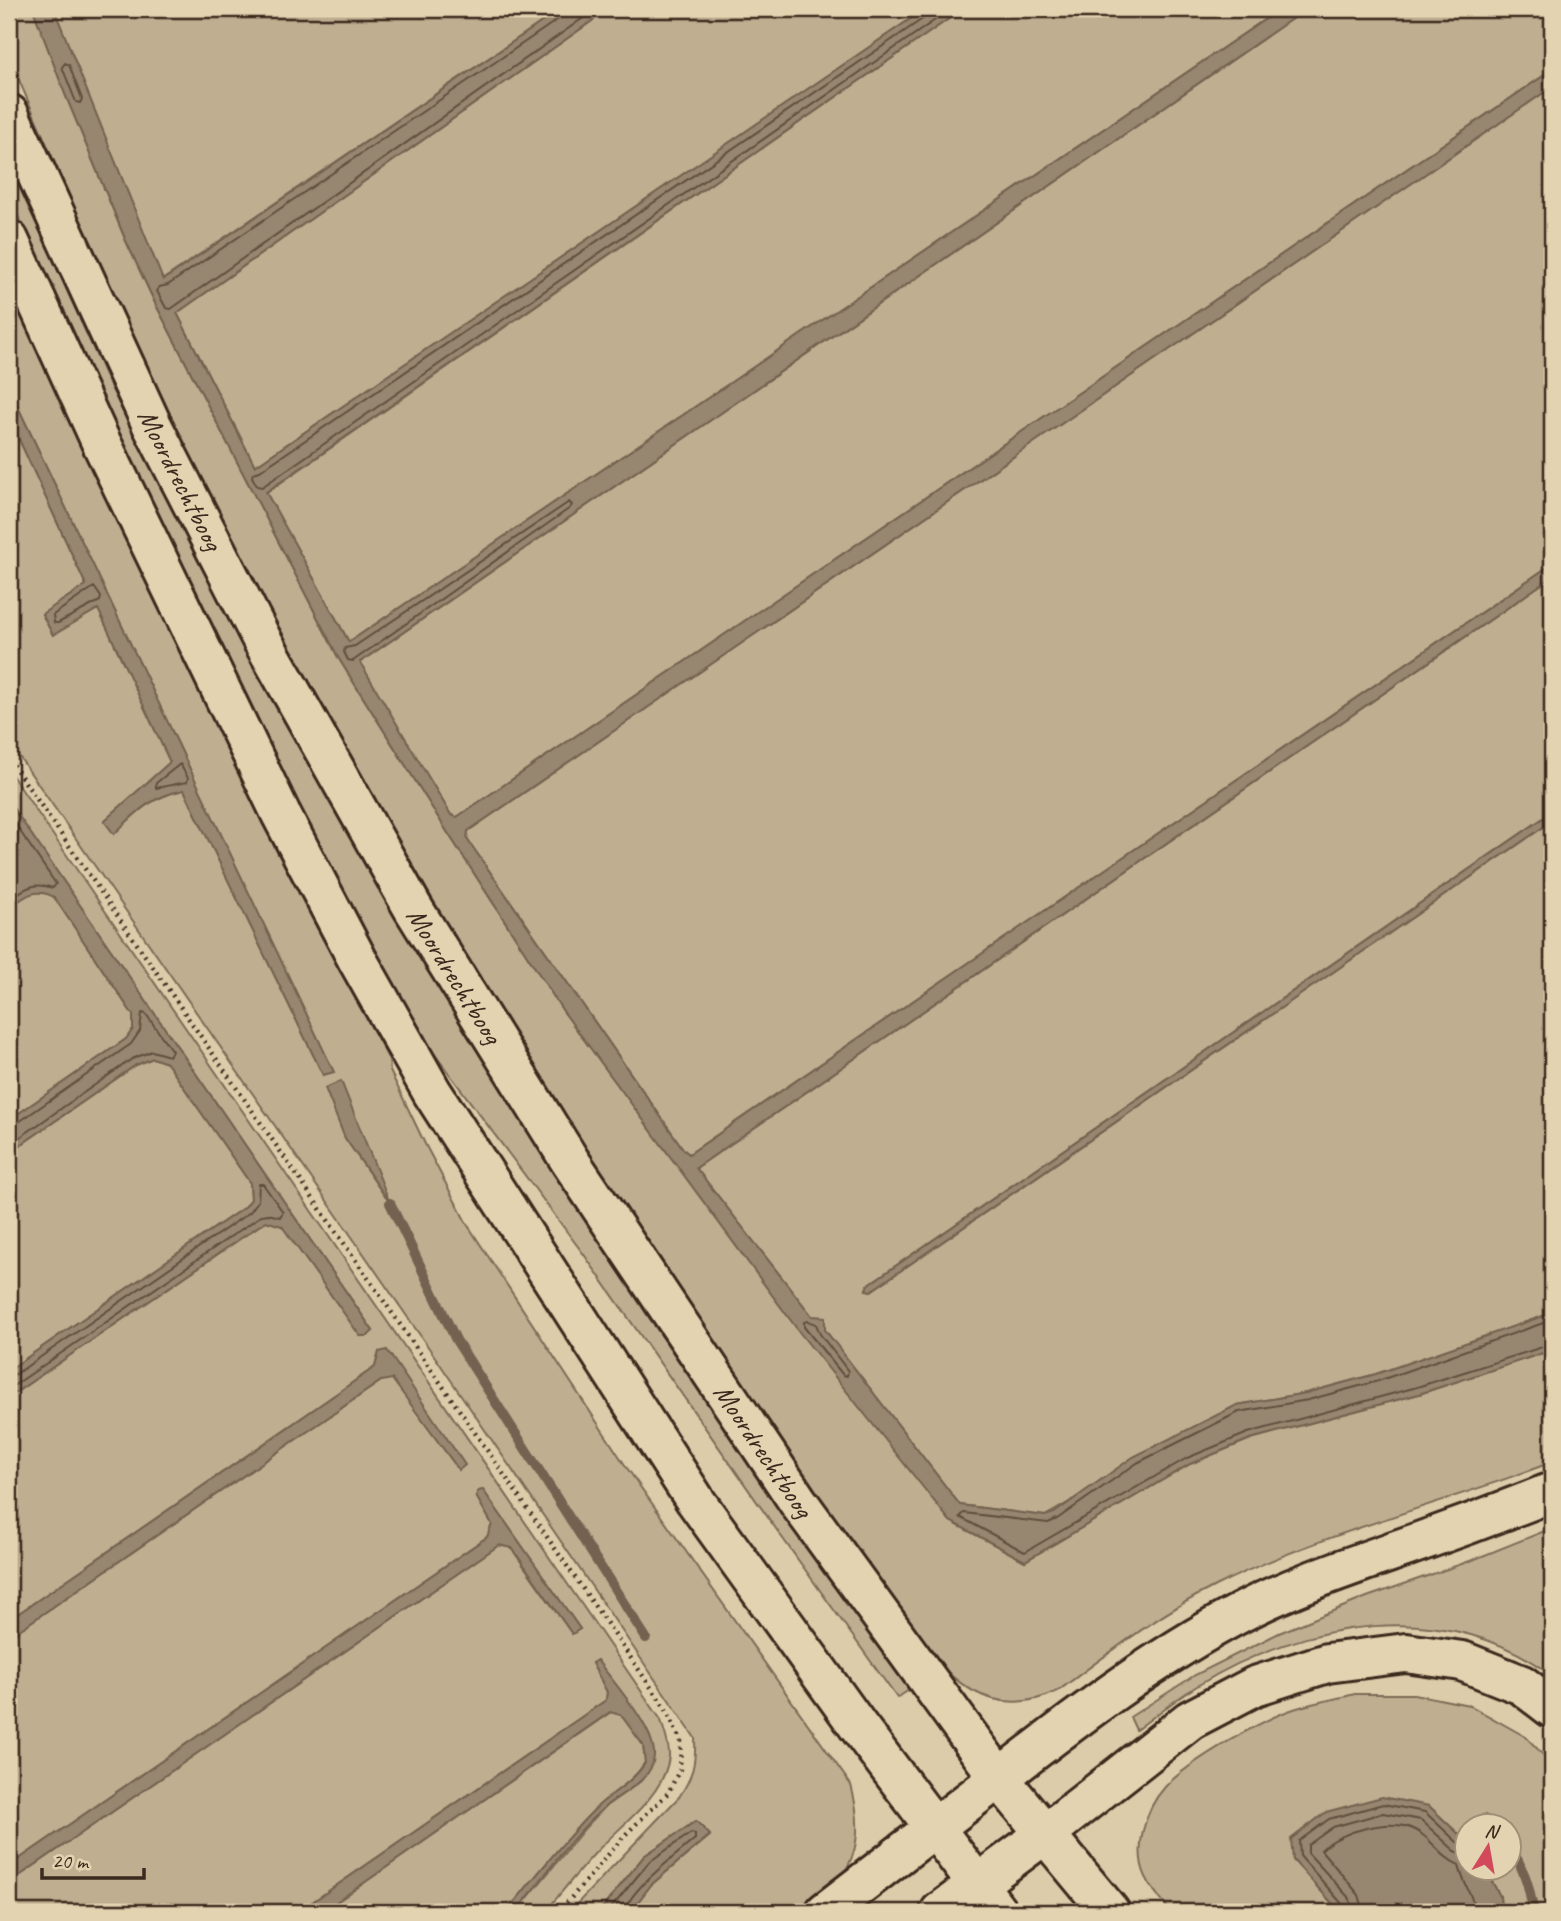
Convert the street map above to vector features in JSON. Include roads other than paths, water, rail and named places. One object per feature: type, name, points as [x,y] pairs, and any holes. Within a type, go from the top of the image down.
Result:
[{"type":"main road","name":"Moordrechtboog","points":[[9,114],[17,137],[164,449],[261,638],[413,908],[570,1161],[791,1492],[999,1778],[1110,1912]]},
{"type":"main road","name":"Moordrechtboog","points":[[9,240],[112,465],[269,789],[357,959],[432,1092],[695,1500],[933,1828],[988,1899]]},
{"type":"main road","points":[[825,1912],[1106,1696],[1165,1656],[1242,1612],[1337,1571],[1474,1523],[1552,1492]]},
{"type":"main road","points":[[940,1912],[988,1899],[1045,1834],[1190,1720],[1255,1686],[1327,1663],[1406,1653],[1462,1661],[1521,1685],[1552,1708]]},
{"type":"water","points":[[33,9],[54,9],[163,280],[561,9],[609,9],[177,313],[255,466],[925,9],[963,9],[266,492],[349,642],[1280,9],[1306,9],[360,662],[451,815],[457,817],[1552,70],[1552,87],[468,831],[467,839],[689,1154],[1552,564],[1552,577],[696,1168],[812,1316],[825,1317],[825,1330],[960,1505],[1045,1516],[1054,1513],[1133,1457],[1237,1405],[1306,1393],[1376,1374],[1552,1313],[1552,1350],[1419,1394],[1250,1439],[1190,1464],[1025,1561],[950,1521],[800,1333],[563,1011],[339,659],[155,303],[126,241],[65,94]]},
{"type":"water","points":[[9,388],[334,1072],[323,1075],[184,790],[153,801],[114,834],[104,821],[170,762],[98,609],[53,635],[42,614],[86,585],[12,424],[9,426]]},
{"type":"water","points":[[9,802],[373,1331],[368,1336],[360,1336],[282,1226],[266,1221],[9,1397],[9,1370],[246,1206],[251,1199],[250,1183],[167,1063],[153,1058],[136,1065],[9,1153],[9,1120],[126,1039],[133,1029],[133,1015],[54,897],[36,893],[9,908],[9,873],[14,864],[14,847],[9,840]]},
{"type":"water","points":[[1552,812],[1552,821],[871,1291],[866,1290],[868,1285]]},
{"type":"water","points":[[341,1081],[390,1203],[345,1138],[325,1088]]},
{"type":"water","points":[[387,1350],[465,1465],[459,1470],[392,1379],[381,1381],[9,1637],[9,1620],[375,1367],[379,1352]]},
{"type":"water","points":[[483,1490],[580,1629],[572,1634],[512,1548],[499,1545],[9,1883],[9,1866],[487,1537],[492,1524],[476,1496],[478,1491]]},
{"type":"water","points":[[597,1660],[632,1706],[648,1733],[653,1745],[652,1764],[643,1779],[607,1805],[582,1829],[516,1912],[506,1912],[582,1822],[645,1763],[643,1745],[621,1715],[610,1712],[322,1912],[298,1912],[606,1700],[607,1692],[592,1663]]},
{"type":"water","points":[[1382,1797],[1429,1806],[1452,1828],[1452,1882],[1492,1882],[1500,1896],[1501,1912],[1340,1912],[1293,1860],[1291,1839],[1326,1812]]},
{"type":"water","points":[[696,1821],[710,1835],[651,1885],[630,1912],[599,1912],[644,1856]]},
{"type":"waterway","points":[[390,1203],[456,1340],[646,1638]]},
{"type":"waterway","points":[[1522,1870],[1533,1912]]}]
